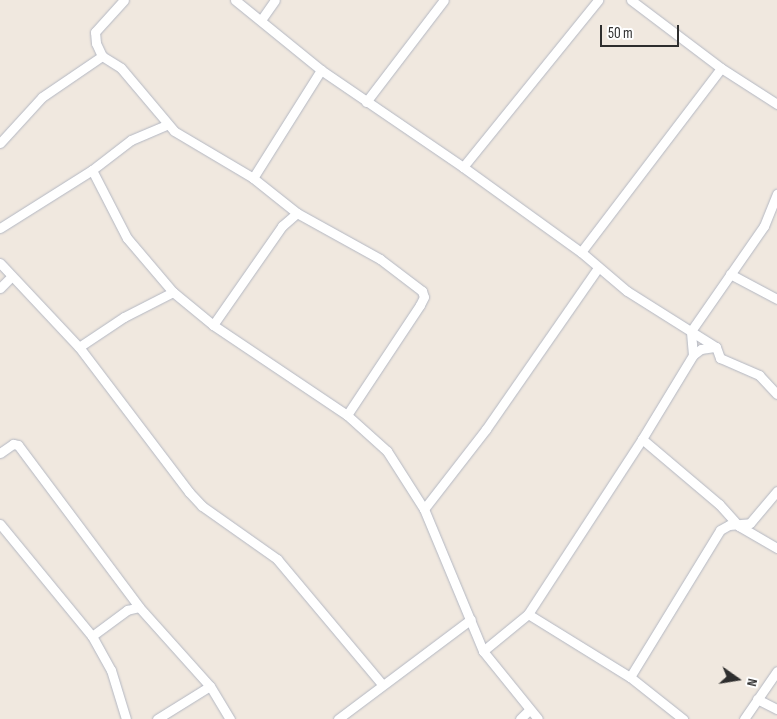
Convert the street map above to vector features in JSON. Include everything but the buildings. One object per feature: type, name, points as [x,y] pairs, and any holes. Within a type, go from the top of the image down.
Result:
[{"type":"street","points":[[124,0],[95,32],[96,43],[102,56],[125,72],[166,125],[252,178],[297,212],[380,259],[422,291],[424,297],[347,415]]},
{"type":"street","points":[[235,0],[321,70],[463,167],[581,252],[628,291],[716,347],[720,358],[759,375],[777,394]]},
{"type":"street","points":[[261,20],[275,0]]},
{"type":"street","points":[[366,102],[444,0]]},
{"type":"street","points":[[463,167],[598,0]]},
{"type":"street","points":[[632,0],[720,68],[777,104]]},
{"type":"street","points":[[0,143],[42,97],[102,56]]},
{"type":"street","points":[[581,252],[720,68]]},
{"type":"street","points":[[252,178],[321,70]]},
{"type":"street","points":[[0,228],[92,170],[130,140],[166,125]]},
{"type":"street","points":[[92,170],[127,238],[173,292],[213,325],[347,415],[387,451],[424,509],[472,619],[483,651],[538,719]]},
{"type":"street","points":[[693,355],[691,331],[764,226],[777,194]]},
{"type":"street","points":[[213,325],[282,226],[297,212]]},
{"type":"street","points":[[0,263],[11,277],[79,347],[189,492],[202,506],[277,560],[382,684]]},
{"type":"street","points":[[424,509],[486,429],[598,268]]},
{"type":"street","points":[[730,274],[777,299]]},
{"type":"street","points":[[0,288],[11,277]]},
{"type":"street","points":[[79,347],[124,317],[173,292]]},
{"type":"street","points":[[483,651],[528,614],[642,440],[693,355],[701,349],[716,347]]},
{"type":"street","points":[[642,440],[719,504],[739,526],[777,548]]},
{"type":"street","points":[[0,453],[13,444],[18,445],[139,608],[210,686],[230,719]]},
{"type":"street","points":[[630,676],[720,530],[729,525],[739,526],[757,516],[777,491]]},
{"type":"street","points":[[0,524],[92,636],[111,670],[126,719]]},
{"type":"street","points":[[127,610],[128,594]]},
{"type":"street","points":[[92,636],[127,610],[139,608]]},
{"type":"street","points":[[528,614],[630,676],[683,719]]},
{"type":"street","points":[[338,719],[382,684],[472,619]]},
{"type":"street","points":[[744,719],[777,671]]},
{"type":"street","points":[[157,719],[210,686]]},
{"type":"street","points":[[757,699],[777,708]]},
{"type":"street","points":[[520,719],[529,710]]}]
